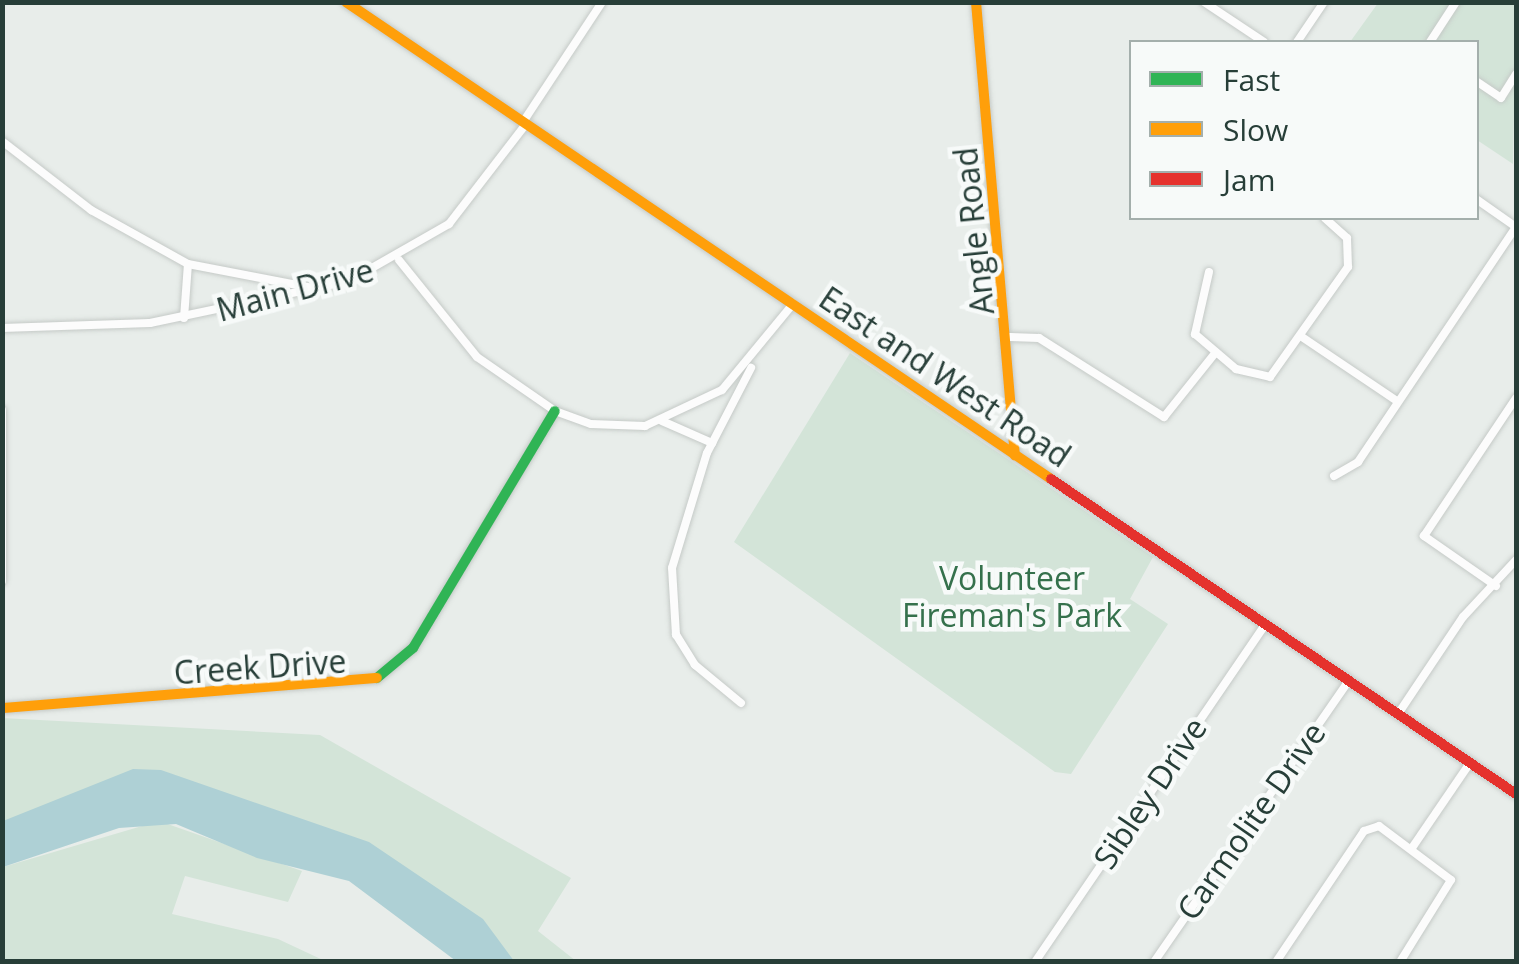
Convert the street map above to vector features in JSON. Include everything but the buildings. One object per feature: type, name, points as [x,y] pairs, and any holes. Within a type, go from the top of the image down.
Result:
[{"type":"street","name":"East and West Road","points":[[346,2],[1516,794]]},
{"type":"street","name":"Main Drive","points":[[2,328],[184,318],[317,288],[399,260],[490,181],[602,2]]},
{"type":"street","name":"Angle Road","points":[[976,2],[1010,337],[1015,455]]},
{"type":"street","points":[[1204,2],[1261,40]]},
{"type":"street","points":[[1298,40],[1324,2]]},
{"type":"street","points":[[1431,40],[1456,2]]},
{"type":"street","points":[[1479,83],[1501,98],[1516,74]]},
{"type":"street","points":[[2,141],[90,210],[188,264],[259,284],[317,288]]},
{"type":"street","points":[[1334,476],[1358,462],[1516,226],[1479,201]]},
{"type":"street","points":[[1209,272],[1193,328],[1215,354],[1250,378],[1270,377],[1302,338],[1351,259],[1347,238],[1327,220]]},
{"type":"street","points":[[399,260],[477,356],[554,411],[592,424],[662,420],[722,390],[756,359]]},
{"type":"street","points":[[184,318],[188,264]]},
{"type":"street","points":[[741,703],[695,665],[672,611],[683,515],[712,443],[756,359],[793,304]]},
{"type":"street","points":[[1010,337],[1039,338],[1164,417],[1215,354]]},
{"type":"street","points":[[1302,338],[1397,401]]},
{"type":"street","points":[[1496,586],[1424,536],[1516,398]]},
{"type":"street","points":[[2,410],[2,581]]},
{"type":"street","name":"Creek Drive","points":[[2,708],[373,682],[414,648],[554,411]]},
{"type":"street","points":[[662,420],[712,443]]},
{"type":"street","points":[[1398,714],[1463,617],[1496,586],[1516,560]]},
{"type":"street","name":"Sibley Drive","points":[[1034,962],[1266,624]]},
{"type":"street","name":"Carmolite Drive","points":[[1154,962],[1349,680]]},
{"type":"street","points":[[1412,848],[1470,763]]},
{"type":"street","points":[[1276,962],[1364,832],[1378,826],[1412,848],[1450,885],[1400,962]]},
{"type":"green space","points":[[1378,3],[1516,3],[1513,164],[1479,141],[1479,40],[1351,40]]},
{"type":"green space","name":"Volunteer Fireman's Park","points":[[850,353],[1153,557],[1130,599],[1168,624],[1071,774],[1055,772],[734,542]]},
{"type":"green space","points":[[2,718],[320,735],[571,878],[538,931],[576,961],[490,961],[459,924],[155,792],[3,841]]},
{"type":"green space","points":[[159,821],[302,871],[288,902],[185,876],[172,914],[278,939],[325,961],[3,962],[3,867]]},
{"type":"water","points":[[133,769],[161,770],[369,842],[483,919],[514,961],[456,961],[349,881],[257,858],[176,824],[119,828],[3,867],[3,821]]},
{"type":"traffic: fast","points":[[377,678],[413,648],[555,411]]},
{"type":"traffic: slow","points":[[346,2],[1051,479]]},
{"type":"traffic: slow","points":[[976,2],[1015,455]]},
{"type":"traffic: slow","points":[[2,708],[377,678]]},
{"type":"traffic: jam","points":[[1051,479],[1516,794]]}]
